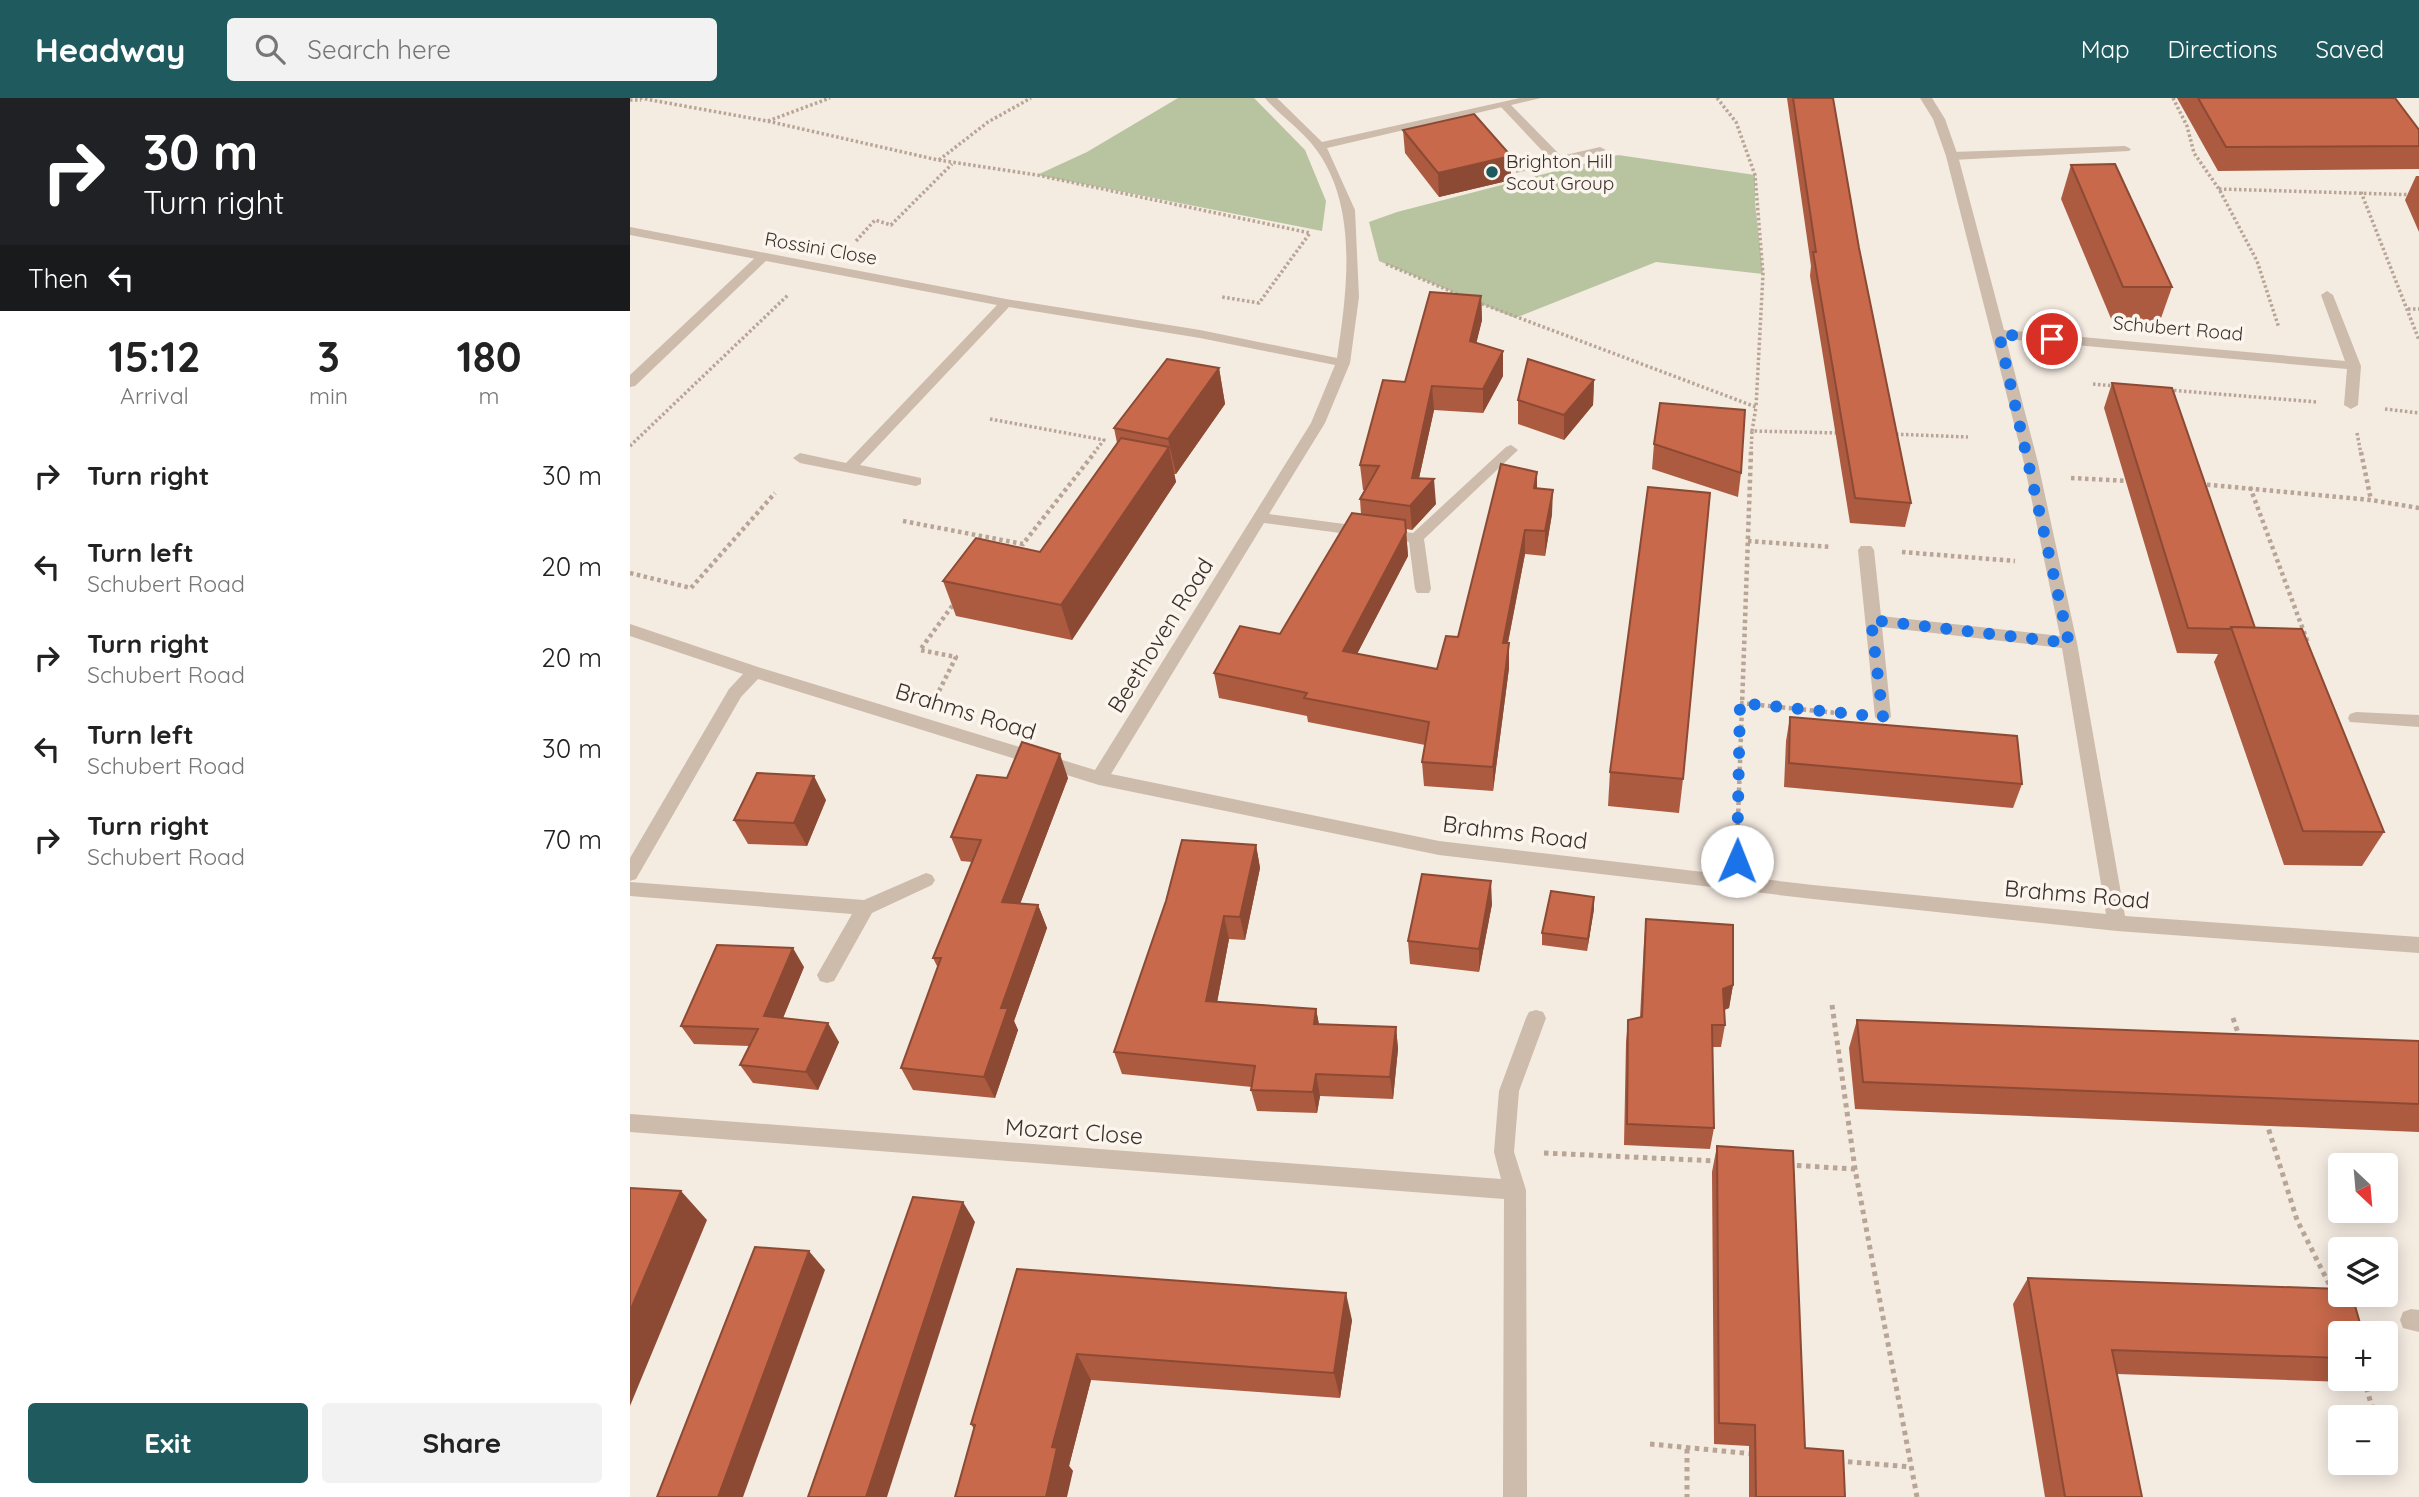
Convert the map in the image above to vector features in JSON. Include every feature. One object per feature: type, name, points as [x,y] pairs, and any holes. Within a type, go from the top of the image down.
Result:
[{"type":"street","name":"Beethoven Road","points":[[1099,779],[1318,422],[1343,363],[1353,297],[1349,210],[1320,146],[1271,98]]},
{"type":"street","points":[[1320,146],[1535,98]]},
{"type":"street","points":[[1926,98],[1939,119],[1952,156],[1999,334],[2069,643],[2117,923]]},
{"type":"street","points":[[1505,105],[1559,161]]},
{"type":"street","points":[[1952,156],[2125,149]]},
{"type":"street","points":[[1520,170],[1600,150]]},
{"type":"street","name":"Rossini Close","points":[[630,231],[1006,303],[1200,334],[1343,363]]},
{"type":"street","points":[[630,383],[763,257]]},
{"type":"street","points":[[2327,295],[2354,366],[2351,405]]},
{"type":"street","points":[[850,467],[1006,303]]},
{"type":"street","name":"Schubert Road","points":[[1999,334],[2289,358],[2354,366]]},
{"type":"street","points":[[1416,538],[1511,450]]},
{"type":"street","points":[[800,458],[916,481]]},
{"type":"street","points":[[1261,518],[1416,538]]},
{"type":"street","points":[[1416,538],[1423,589]]},
{"type":"street","points":[[1866,550],[1871,620],[1883,717]]},
{"type":"street","points":[[1871,620],[2069,643]]},
{"type":"street","name":"Brahms Road","points":[[630,630],[755,673],[1099,779],[1438,848],[1813,892],[2117,923],[2419,945]]},
{"type":"street","points":[[630,874],[735,693],[755,673]]},
{"type":"street","points":[[2356,718],[2419,721]]},
{"type":"street","points":[[630,889],[865,908],[926,880]]},
{"type":"street","points":[[827,975],[865,908]]},
{"type":"street","points":[[1515,1497],[1515,1190],[1504,1152],[1509,1091],[1536,1018]]},
{"type":"street","name":"Mozart Close","points":[[630,1123],[1515,1190]]},
{"type":"path","points":[[640,98],[768,121],[953,163],[1037,175],[1310,233],[1259,303],[1222,297]]},
{"type":"path","points":[[768,121],[830,98]]},
{"type":"path","points":[[938,160],[988,122],[1031,98]]},
{"type":"path","points":[[1717,98],[1735,122],[1751,157],[1755,175],[1755,203],[1763,274],[1756,407],[1752,431],[1740,703],[1737,861]]},
{"type":"path","points":[[2173,98],[2187,127],[2194,153],[2219,189],[2258,261],[2289,358]]},
{"type":"path","points":[[630,100],[652,100]]},
{"type":"path","points":[[851,247],[875,220],[891,225],[953,163]]},
{"type":"path","points":[[2219,189],[2419,195]]},
{"type":"path","points":[[2361,192],[2419,340]]},
{"type":"path","points":[[1379,261],[1515,318],[1756,407]]},
{"type":"path","points":[[630,446],[797,288]]},
{"type":"path","points":[[2409,309],[2419,309]]},
{"type":"path","points":[[2093,384],[2120,386]]},
{"type":"path","points":[[2161,389],[2351,405],[2371,500]]},
{"type":"path","points":[[642,418],[654,421]]},
{"type":"path","points":[[903,521],[1023,544],[1104,440],[990,419]]},
{"type":"path","points":[[1752,431],[1847,433]]},
{"type":"path","points":[[1887,434],[1968,437]]},
{"type":"path","points":[[2070,477],[2139,481]]},
{"type":"path","points":[[2194,484],[2250,487],[2419,508]]},
{"type":"path","points":[[2250,487],[2308,643]]},
{"type":"path","points":[[630,573],[691,588],[775,493]]},
{"type":"path","points":[[993,551],[1000,540]]},
{"type":"path","points":[[923,723],[956,657],[920,650],[960,595]]},
{"type":"path","points":[[1740,703],[1883,717]]},
{"type":"path","points":[[1832,1005],[1855,1169],[1917,1497]]},
{"type":"path","points":[[2233,1018],[2241,1044]]},
{"type":"path","points":[[2265,1119],[2297,1220],[2328,1281]]},
{"type":"path","points":[[1504,1152],[1722,1161]]},
{"type":"path","points":[[1775,1164],[1855,1169]]},
{"type":"path","points":[[1650,1444],[1766,1455]]},
{"type":"path","points":[[1687,1449],[1687,1497]]},
{"type":"path","points":[[1832,1461],[1911,1467]]},
{"type":"green space","points":[[1178,98],[1254,98],[1305,150],[1326,201],[1322,231],[1037,175],[1087,152]]},
{"type":"green space","points":[[1618,155],[1755,175],[1755,203],[1763,274],[1656,262],[1515,318],[1379,261],[1369,222],[1397,212]]},
{"type":"building","points":[[1793,98],[1833,98],[1859,248],[1911,503],[1855,498],[1813,252],[1816,252]]},
{"type":"building","points":[[2198,98],[2395,98],[2419,130],[2419,146],[2226,147]]},
{"type":"building","points":[[1474,114],[1511,156],[1438,173],[1403,130]]},
{"type":"building","points":[[2115,164],[2172,287],[2123,287],[2071,165]]},
{"type":"building","points":[[1430,292],[1481,296],[1470,341],[1503,351],[1483,389],[1432,386],[1412,478],[1434,479],[1410,506],[1360,499],[1379,466],[1360,465],[1383,380],[1405,382]]},
{"type":"building","points":[[1167,359],[1219,368],[1168,439],[1114,428]]},
{"type":"building","points":[[1528,359],[1594,380],[1564,415],[1518,400]]},
{"type":"building","points":[[2112,383],[2172,388],[2255,628],[2188,628]]},
{"type":"building","points":[[1660,403],[1745,410],[1741,473],[1654,444]]},
{"type":"building","points":[[1121,438],[1169,447],[1061,605],[943,581],[976,538],[1040,552]]},
{"type":"building","points":[[1501,464],[1537,472],[1534,488],[1553,490],[1545,531],[1525,530],[1503,643],[1509,643],[1493,767],[1422,762],[1429,722],[1304,698],[1307,693],[1214,673],[1240,626],[1280,634],[1352,513],[1405,520],[1406,532],[1343,651],[1437,669],[1446,636],[1458,637]]},
{"type":"building","points":[[1648,487],[1710,493],[1683,779],[1610,772]]},
{"type":"building","points":[[2231,627],[2302,629],[2384,832],[2303,831]]},
{"type":"building","points":[[1790,717],[2017,736],[2022,784],[1789,763]]},
{"type":"building","points":[[1022,742],[1060,754],[1002,902],[1038,905],[1001,1008],[1008,1008],[984,1077],[901,1068],[941,958],[933,958],[981,840],[951,837],[977,775],[1007,778]]},
{"type":"building","points":[[757,773],[814,776],[794,823],[734,820]]},
{"type":"building","points":[[1182,840],[1256,845],[1240,917],[1224,916],[1206,1001],[1316,1009],[1314,1024],[1396,1027],[1390,1077],[1316,1074],[1313,1092],[1251,1090],[1255,1066],[1114,1052],[1166,901]]},
{"type":"building","points":[[1422,874],[1491,881],[1479,949],[1408,941]]},
{"type":"building","points":[[1551,891],[1594,897],[1588,939],[1542,933]]},
{"type":"building","points":[[1646,919],[1733,925],[1733,985],[1723,989],[1725,1025],[1712,1025],[1714,1128],[1627,1124],[1628,1020],[1642,1017]]},
{"type":"building","points":[[717,945],[793,948],[764,1016],[828,1023],[806,1072],[740,1065],[758,1029],[681,1026]]},
{"type":"building","points":[[1857,1020],[2419,1041],[2419,1104],[1863,1082]]},
{"type":"building","points":[[1717,1146],[1793,1151],[1805,1448],[1843,1451],[1845,1497],[1756,1497],[1755,1425],[1719,1423]]},
{"type":"building","points":[[630,1188],[681,1191],[630,1311]]},
{"type":"building","points":[[913,1197],[963,1202],[866,1497],[808,1497]]},
{"type":"building","points":[[755,1247],[809,1251],[718,1497],[657,1497]]},
{"type":"building","points":[[1017,1269],[1346,1293],[1334,1373],[1077,1354],[1052,1447],[1057,1448],[1046,1497],[955,1497],[975,1425],[971,1424]]},
{"type":"building","points":[[2028,1278],[2328,1289],[2328,1307],[2355,1307],[2359,1321],[2328,1321],[2328,1358],[2112,1350],[2142,1497],[2065,1497]]},
{"type":"place","name":"Brighton Hill Scout Group","points":[[1492,172]]},
{"type":"route","points":[[1737,861],[1740,703],[1883,717],[1871,620],[2069,643],[2031,463],[1999,334],[2052,339]]}]
